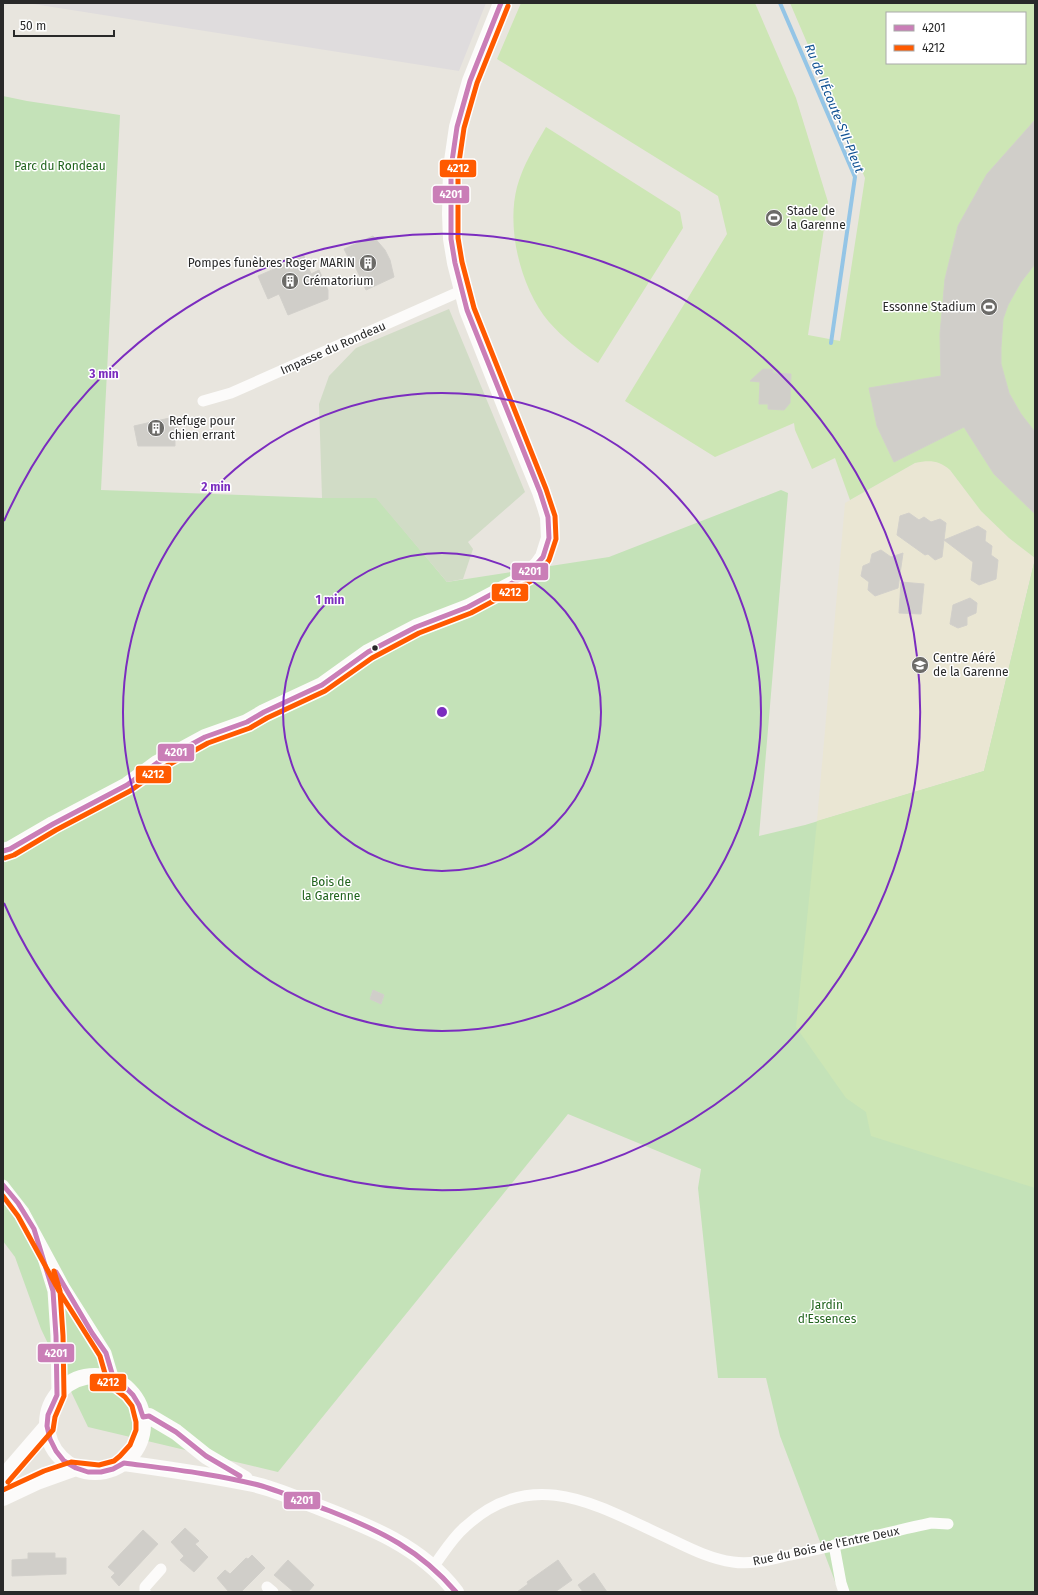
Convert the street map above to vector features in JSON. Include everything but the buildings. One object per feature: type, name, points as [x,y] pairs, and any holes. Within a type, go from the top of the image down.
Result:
[{"type":"street","points":[[3,851],[10,849],[53,824],[127,785],[157,763],[205,737],[247,722],[264,712],[322,685],[368,652],[416,627],[468,607],[514,583],[527,575],[543,557],[549,538],[548,517],[540,492],[503,402],[461,291],[455,263],[450,214],[453,147],[463,101],[501,3]]},
{"type":"street","name":"Impasse du Rondeau","points":[[203,401],[231,393],[461,291]]},
{"type":"street","points":[[3,1185],[18,1203],[34,1229],[65,1288],[106,1354],[114,1380]]},
{"type":"street","points":[[34,1229],[53,1290],[56,1336],[57,1395]]},
{"type":"street","points":[[98,1376],[114,1380],[133,1394],[140,1405],[143,1417],[143,1430],[140,1442],[134,1454],[124,1463],[113,1469],[101,1472],[88,1472],[76,1468],[64,1461],[50,1440],[47,1426],[48,1415],[52,1404],[57,1395],[69,1384],[83,1378],[98,1376]]},
{"type":"street","points":[[143,1417],[149,1416],[176,1432],[206,1456],[254,1484]]},
{"type":"street","points":[[3,1477],[23,1456],[47,1426]]},
{"type":"street","points":[[124,1463],[254,1484],[282,1493],[373,1528],[402,1544],[433,1567],[456,1592]]},
{"type":"street","points":[[3,1498],[37,1482],[76,1468]]},
{"type":"street","name":"Rue du Bois de l'Entre Deux","points":[[433,1567],[464,1528],[485,1511],[507,1500],[528,1495],[550,1494],[569,1497],[597,1506],[714,1558],[746,1563],[817,1550],[931,1523],[948,1524]]},
{"type":"street","points":[[834,1546],[844,1592]]},
{"type":"street","points":[[145,1592],[145,1587],[161,1568]]},
{"type":"shaded area","points":[[27,3],[486,3],[459,71]]},
{"type":"shaded area","name":"Centre Aéré de la Garenne","points":[[926,460],[944,464],[981,511],[1009,538],[1035,558],[984,771],[817,821],[845,503],[915,463]]},
{"type":"green space","points":[[521,3],[755,3],[796,98],[828,202],[808,335],[840,341],[865,178],[790,3],[1035,3],[1035,558],[1009,538],[981,511],[950,470],[942,464],[929,461],[915,463],[850,500],[835,458],[812,469],[795,430],[794,423],[715,457],[625,401],[727,234],[718,196],[497,59]]},
{"type":"green space","name":"Bois de la Garenne","points":[[3,96],[120,115],[101,490],[322,498],[376,497],[447,582],[609,557],[781,490],[788,493],[759,836],[805,825],[984,771],[1035,559],[1035,1592],[839,1592],[780,1436],[766,1378],[718,1378],[698,1188],[701,1169],[568,1114],[278,1472],[88,1427],[41,1329],[15,1257],[3,1241]]},
{"type":"green space","points":[[546,127],[680,212],[683,228],[598,363],[572,344],[549,322],[531,293],[518,258],[513,221],[517,187],[526,163]]},
{"type":"green space","points":[[449,309],[525,492],[468,542],[473,549],[463,579],[447,582],[376,498],[322,498],[319,404],[329,376],[356,348]]},
{"type":"green space","points":[[1035,559],[1035,1188],[871,1136],[866,1112],[846,1098],[796,1027],[817,821],[984,771]]},
{"type":"waterway","name":"Ru de l'Écoute-S'Il-Pleut","points":[[780,3],[855,177],[831,343]]},
{"type":"transit line","name":"4201","points":[[3,851],[10,849],[53,824],[127,785],[157,763],[205,737],[247,722],[264,712],[322,685],[368,652],[416,627],[468,607],[527,575],[543,557],[549,538],[548,517],[540,492],[467,310],[455,263],[451,239],[451,168],[457,127],[470,81],[501,3]]},
{"type":"transit line","name":"4212","points":[[5,858],[14,855],[56,830],[130,791],[161,769],[208,743],[250,728],[267,718],[325,691],[372,658],[419,633],[471,613],[531,581],[543,569],[549,560],[556,539],[555,516],[546,489],[474,308],[462,262],[458,238],[458,169],[464,128],[477,83],[508,6]]},
{"type":"transit line","name":"4201","points":[[3,1185],[18,1203],[34,1229],[53,1291],[56,1336],[57,1395],[48,1415],[47,1426],[50,1439],[56,1451],[64,1461],[76,1468],[88,1472],[101,1472],[113,1469],[124,1463],[211,1475],[271,1489],[349,1518],[383,1534],[399,1543],[428,1564],[456,1592]]},
{"type":"transit line","name":"4212","points":[[3,1196],[18,1216],[59,1291],[100,1356],[108,1384],[125,1397],[132,1406],[136,1422],[136,1430],[130,1445],[114,1461],[99,1465],[71,1462],[44,1471],[3,1490]]},
{"type":"transit line","name":"4212","points":[[8,1482],[53,1430],[55,1417],[64,1396],[63,1336],[60,1291],[54,1271]]},
{"type":"transit line","name":"4201","points":[[56,1272],[92,1333],[106,1353],[114,1380],[125,1387],[133,1395],[139,1405],[143,1417],[149,1416],[176,1432],[206,1456],[240,1476]]},
{"type":"place","name":"Stade de la Garenne","points":[[774,218]]},
{"type":"place","name":"Pompes funèbres Roger MARIN","points":[[368,263]]},
{"type":"place","name":"Crématorium","points":[[290,281]]},
{"type":"place","name":"Essonne Stadium","points":[[989,307]]},
{"type":"place","name":"Refuge pour chien errant","points":[[156,428]]},
{"type":"place","name":"Centre Aéré de la Garenne","points":[[920,665]]},
{"type":"park label","name":"Parc du Rondeau","points":[[60,166]]},
{"type":"park label","name":"Jardin d'Essences","points":[[827,1312]]}]
